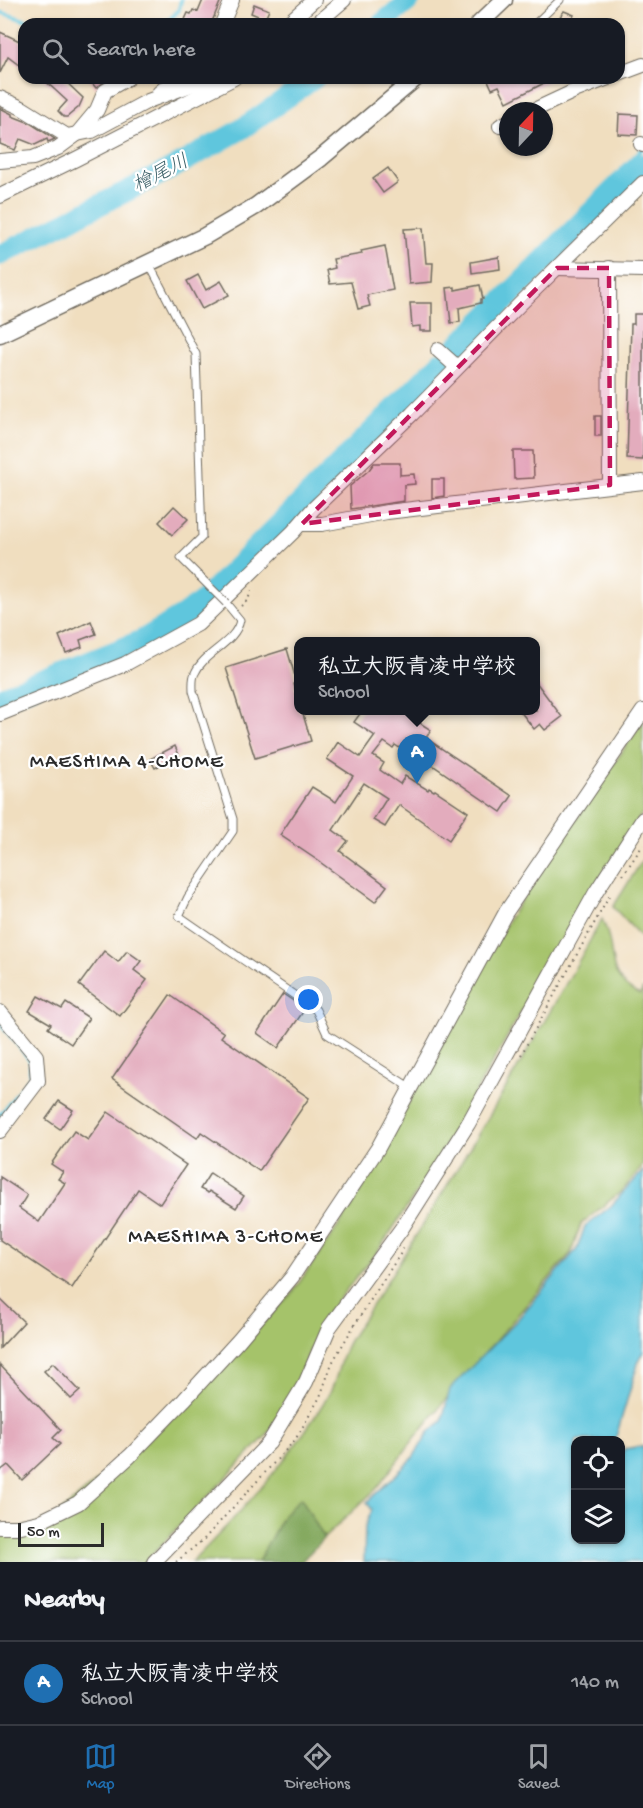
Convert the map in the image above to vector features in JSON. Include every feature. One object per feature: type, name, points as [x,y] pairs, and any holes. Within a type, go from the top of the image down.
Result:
[{"type":"street","points":[[224,18],[232,0]]},
{"type":"street","points":[[294,18],[314,0]]},
{"type":"street","points":[[323,18],[344,0]]},
{"type":"street","points":[[485,18],[504,0]]},
{"type":"street","points":[[625,72],[643,65]]},
{"type":"street","points":[[0,161],[33,158],[58,148],[77,134],[98,110],[105,91],[117,84]]},
{"type":"street","points":[[148,101],[169,84]]},
{"type":"street","points":[[0,98],[22,108],[67,136],[92,131],[148,101],[194,84]]},
{"type":"street","points":[[0,196],[222,84]]},
{"type":"street","points":[[0,334],[205,236],[256,206],[321,158],[409,84]]},
{"type":"street","points":[[551,102],[592,84]]},
{"type":"street","points":[[0,714],[125,664],[198,624],[302,524],[313,509],[412,414],[643,183]]},
{"type":"street","points":[[557,268],[643,270]]},
{"type":"street","points":[[609,268],[610,485]]},
{"type":"street","points":[[438,350],[457,367]]},
{"type":"street","points":[[302,524],[322,524],[387,512],[643,482]]},
{"type":"street","points":[[0,1527],[17,1527],[39,1522],[78,1503],[130,1456],[184,1400],[292,1277],[378,1148],[506,912],[643,711]]},
{"type":"street","points":[[154,1562],[269,1443],[306,1382],[329,1328],[402,1228],[468,1124],[596,892],[643,819]]},
{"type":"street","points":[[0,1012],[36,1056],[38,1082],[0,1131]]},
{"type":"lane","points":[[541,18],[560,0]]},
{"type":"lane","points":[[149,264],[196,354],[202,537],[182,558],[240,620],[239,627],[204,660],[193,674],[193,692],[233,819],[233,831],[188,897],[179,916],[316,1010],[327,1034],[411,1088]]},
{"type":"highlighted area","points":[[557,268],[609,268],[610,485],[302,524]]},
{"type":"green space","points":[[643,721],[643,812],[574,919],[429,1174],[378,1251],[325,1316],[291,1395],[267,1435],[145,1562],[0,1562],[0,1531],[42,1527],[168,1422],[292,1293],[351,1208],[510,917]]},
{"type":"green space","points":[[643,859],[643,939],[613,907]]},
{"type":"green space","points":[[602,919],[610,942],[615,971],[620,980],[640,995],[643,988],[643,1165],[624,1189],[581,1224],[571,1253],[455,1388],[378,1487],[324,1538],[301,1498],[284,1514],[258,1562],[192,1562],[266,1482],[315,1417],[329,1394],[343,1352],[350,1339],[480,1132]]},
{"type":"green space","points":[[301,1498],[324,1538],[301,1562],[258,1562],[284,1514]]},
{"type":"water","points":[[643,1171],[643,1352],[616,1436],[571,1436],[571,1544],[625,1544],[625,1449],[643,1446],[643,1562],[364,1562],[365,1526],[372,1510],[367,1502],[412,1459],[429,1432],[442,1421],[450,1389],[518,1319],[577,1249],[585,1226],[610,1207]]},
{"type":"building","points":[[203,0],[221,0],[214,18],[186,18],[193,10],[198,12]]},
{"type":"building","points":[[254,4],[269,10],[265,18],[251,13]]},
{"type":"building","points":[[564,11],[574,15],[573,18],[559,18]]},
{"type":"building","points":[[0,32],[18,40],[18,64],[8,57],[0,73]]},
{"type":"building","points":[[49,84],[68,84],[83,98],[79,107],[64,117],[58,111],[67,101]]},
{"type":"building","points":[[490,84],[542,84],[507,102],[499,86],[492,89]]},
{"type":"building","points":[[0,108],[55,139],[48,142],[47,139],[35,145],[20,139],[15,150],[0,144]]},
{"type":"building","points":[[619,114],[638,115],[637,135],[618,134]]},
{"type":"building","points":[[388,168],[398,182],[383,193],[373,179]]},
{"type":"building","points":[[423,228],[426,263],[433,263],[432,282],[409,284],[404,229]]},
{"type":"building","points":[[385,246],[393,290],[367,295],[370,306],[358,309],[351,282],[330,284],[327,270],[335,268],[333,259],[362,254],[361,251]]},
{"type":"building","points":[[499,257],[500,269],[472,273],[471,262]]},
{"type":"building","points":[[198,275],[206,290],[221,281],[229,295],[202,309],[187,281]]},
{"type":"building","points":[[480,285],[483,299],[481,303],[459,308],[460,322],[451,323],[447,288],[455,287],[455,290]]},
{"type":"building","points":[[410,303],[432,303],[432,331],[420,331],[420,326],[412,327]]},
{"type":"building","points":[[634,314],[643,314],[643,460],[627,459],[631,324],[634,324]]},
{"type":"building","points":[[595,416],[601,416],[601,436],[595,436]]},
{"type":"building","points":[[513,451],[533,451],[534,478],[514,479]]},
{"type":"building","points":[[374,463],[400,463],[400,475],[414,474],[415,484],[404,485],[404,501],[351,509],[350,486]]},
{"type":"building","points":[[432,479],[444,479],[444,496],[432,498]]},
{"type":"building","points":[[174,506],[188,519],[172,535],[159,522]]},
{"type":"building","points":[[91,621],[96,634],[80,640],[82,647],[66,653],[59,636]]},
{"type":"building","points":[[287,649],[294,673],[294,715],[303,715],[311,741],[255,758],[226,668]]},
{"type":"building","points":[[540,687],[562,717],[545,730],[540,724],[534,729],[523,715],[540,715]]},
{"type":"building","points":[[359,715],[407,715],[431,730],[426,738],[512,796],[501,812],[415,753],[413,757],[395,745],[393,748],[384,742],[373,756],[384,763],[380,770],[400,784],[405,776],[428,790],[429,788],[435,790],[468,812],[449,840],[399,805],[385,827],[373,820],[387,798],[364,783],[333,830],[348,841],[340,851],[387,886],[375,902],[280,835],[312,787],[336,802],[353,776],[327,759],[338,742],[360,757],[375,736],[354,722]]},
{"type":"building","points":[[175,746],[179,755],[155,768],[150,759]]},
{"type":"building","points":[[104,951],[118,962],[127,951],[141,961],[134,970],[147,980],[120,1016],[79,985]]},
{"type":"building","points":[[283,994],[305,1009],[278,1048],[257,1033]]},
{"type":"building","points":[[170,995],[224,1033],[221,1037],[309,1098],[259,1171],[201,1132],[197,1138],[112,1079]]},
{"type":"building","points":[[38,996],[62,1009],[66,1003],[89,1018],[71,1044],[48,1028],[51,1024],[29,1011]]},
{"type":"building","points":[[59,1101],[73,1110],[60,1129],[46,1119]]},
{"type":"building","points":[[108,1112],[186,1165],[160,1204],[138,1189],[72,1288],[0,1240],[0,1177],[27,1195],[19,1208],[39,1222],[65,1183],[58,1179],[63,1172],[51,1164],[74,1131],[88,1140]]},
{"type":"building","points":[[210,1173],[244,1196],[236,1208],[209,1191],[208,1193],[200,1189]]},
{"type":"building","points":[[0,1299],[24,1322],[0,1348]]},
{"type":"building","points":[[53,1363],[80,1391],[71,1399],[44,1371]]},
{"type":"building","points":[[0,1365],[61,1430],[53,1438],[60,1444],[22,1480],[8,1465],[0,1471]]},
{"type":"waterway","points":[[171,18],[179,10],[181,0]]},
{"type":"waterway","name":"檜尾川","points":[[388,18],[410,0]]},
{"type":"waterway","points":[[0,12],[18,18]]},
{"type":"waterway","name":"檜尾川","points":[[0,255],[173,168],[240,130],[306,84]]},
{"type":"waterway","points":[[442,349],[642,149]]},
{"type":"waterway","points":[[0,700],[161,632],[200,605],[643,164]]},
{"type":"waterway","points":[[0,688],[137,633],[197,594],[437,354]]},
{"type":"waterway","points":[[0,1023],[30,1060],[30,1077],[0,1115]]},
{"type":"place","name":"私立大阪青凌中学校","points":[[417,784]]},
{"type":"district","name":"MAESHIMA 4-CHOME","points":[[127,760]]},
{"type":"district","name":"MAESHIMA 3-CHOME","points":[[226,1235]]}]
